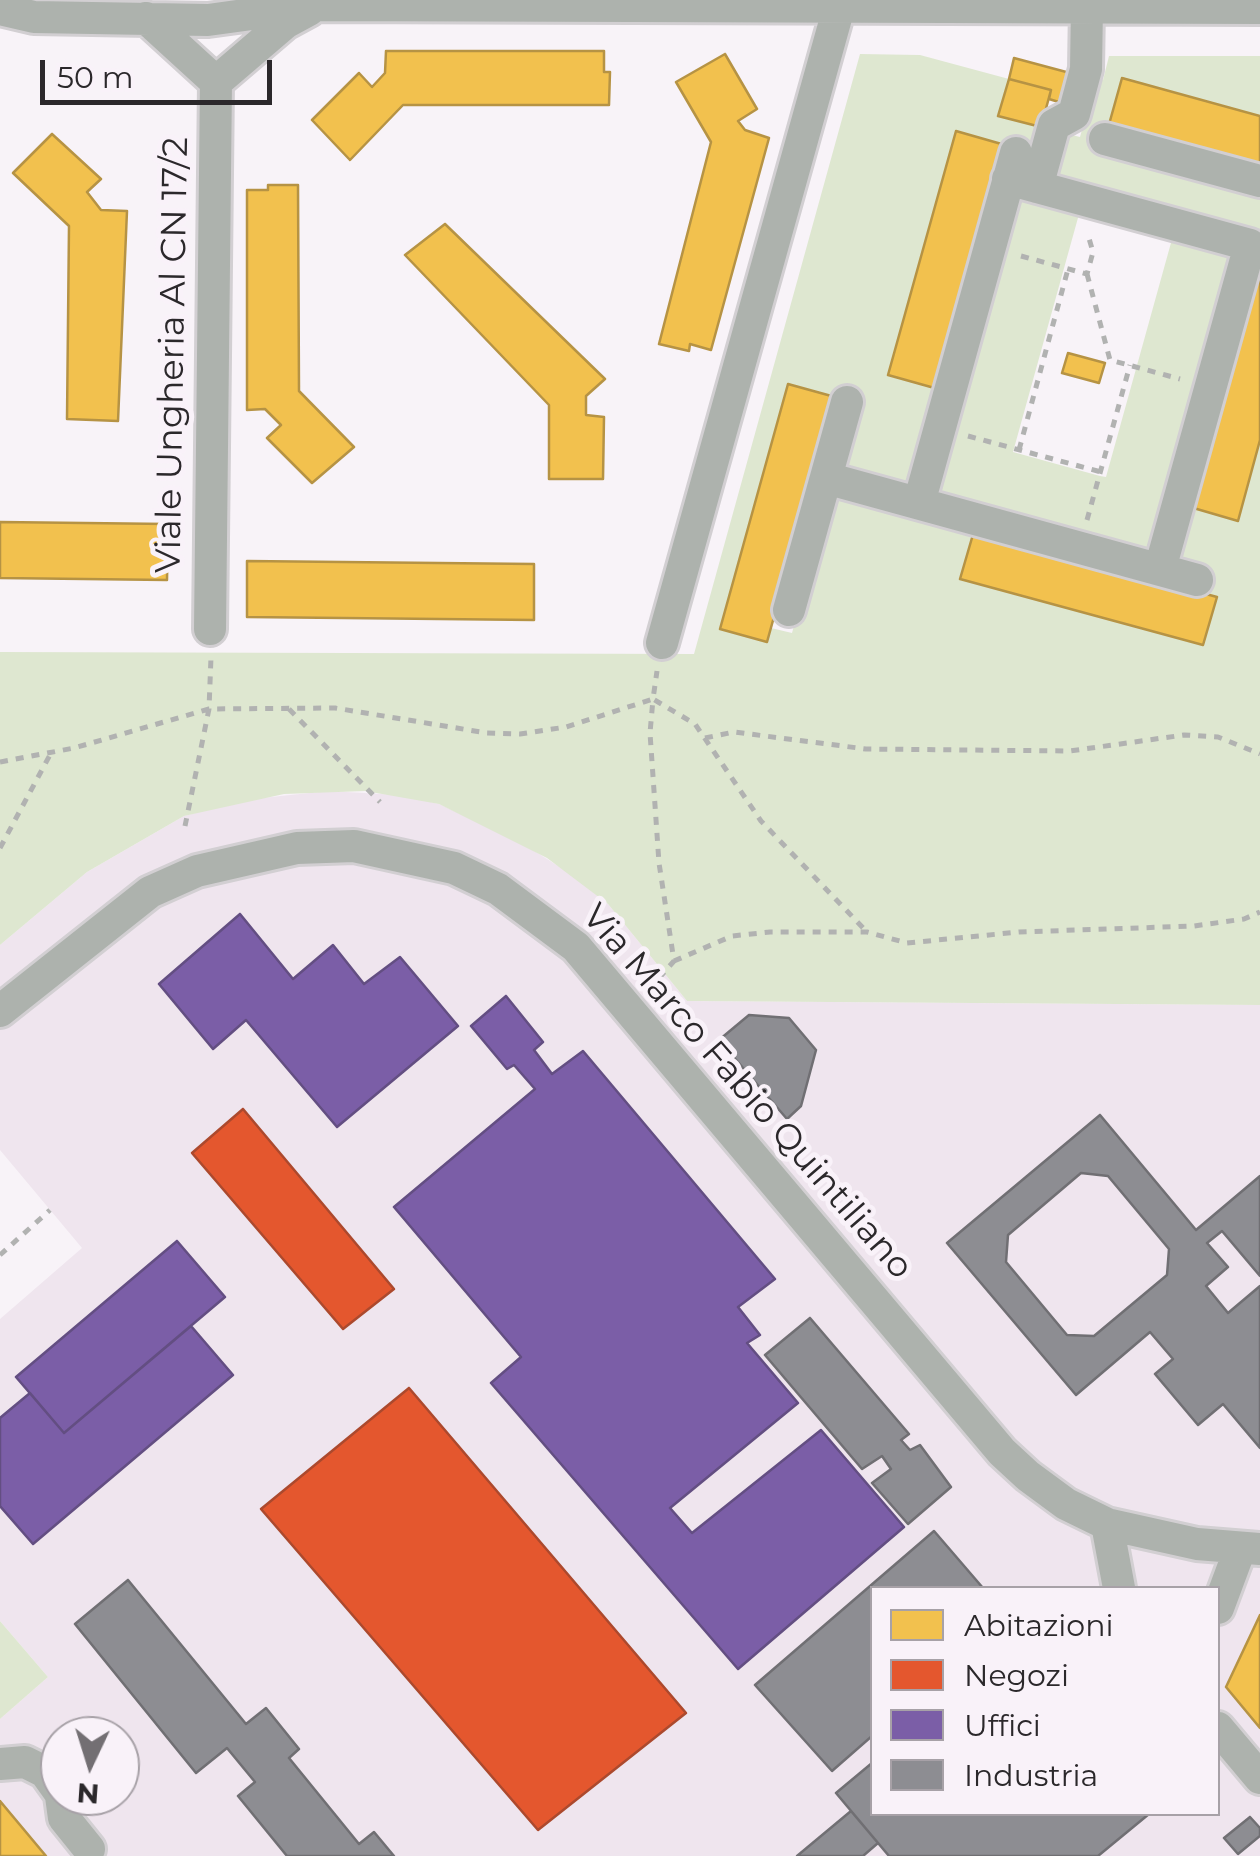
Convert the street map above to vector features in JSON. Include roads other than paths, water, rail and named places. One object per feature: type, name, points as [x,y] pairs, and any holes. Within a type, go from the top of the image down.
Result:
[{"type":"street","points":[[662,644],[843,1]]},
{"type":"street","points":[[0,9],[34,17],[208,20],[318,5],[843,1],[1260,8]]},
{"type":"street","points":[[146,18],[216,82],[285,23],[318,5]]},
{"type":"street","points":[[919,504],[990,247],[1020,173],[1054,125],[1074,114],[1086,69],[1087,6]]},
{"type":"street","name":"Viale Ungheria Al CN 17/2","points":[[210,629],[216,82]]},
{"type":"street","points":[[1105,139],[1260,181]]},
{"type":"street","points":[[1020,173],[1079,198],[1250,245],[1160,570]]},
{"type":"street","points":[[789,610],[847,402]]},
{"type":"street","points":[[826,478],[1197,580]]},
{"type":"street","name":"Via Marco Fabio Quintiliano","points":[[0,1011],[150,892],[197,870],[297,848],[354,846],[400,853],[468,875],[539,916],[576,947],[1002,1452],[1066,1504],[1107,1524],[1152,1536],[1250,1549]]},
{"type":"street","points":[[1107,1524],[1120,1586]]},
{"type":"street","points":[[1220,1604],[1250,1549]]},
{"type":"street","points":[[1220,1730],[1260,1778]]},
{"type":"street","points":[[0,1764],[24,1762],[40,1770]]},
{"type":"street","points":[[64,1816],[89,1849]]}]
